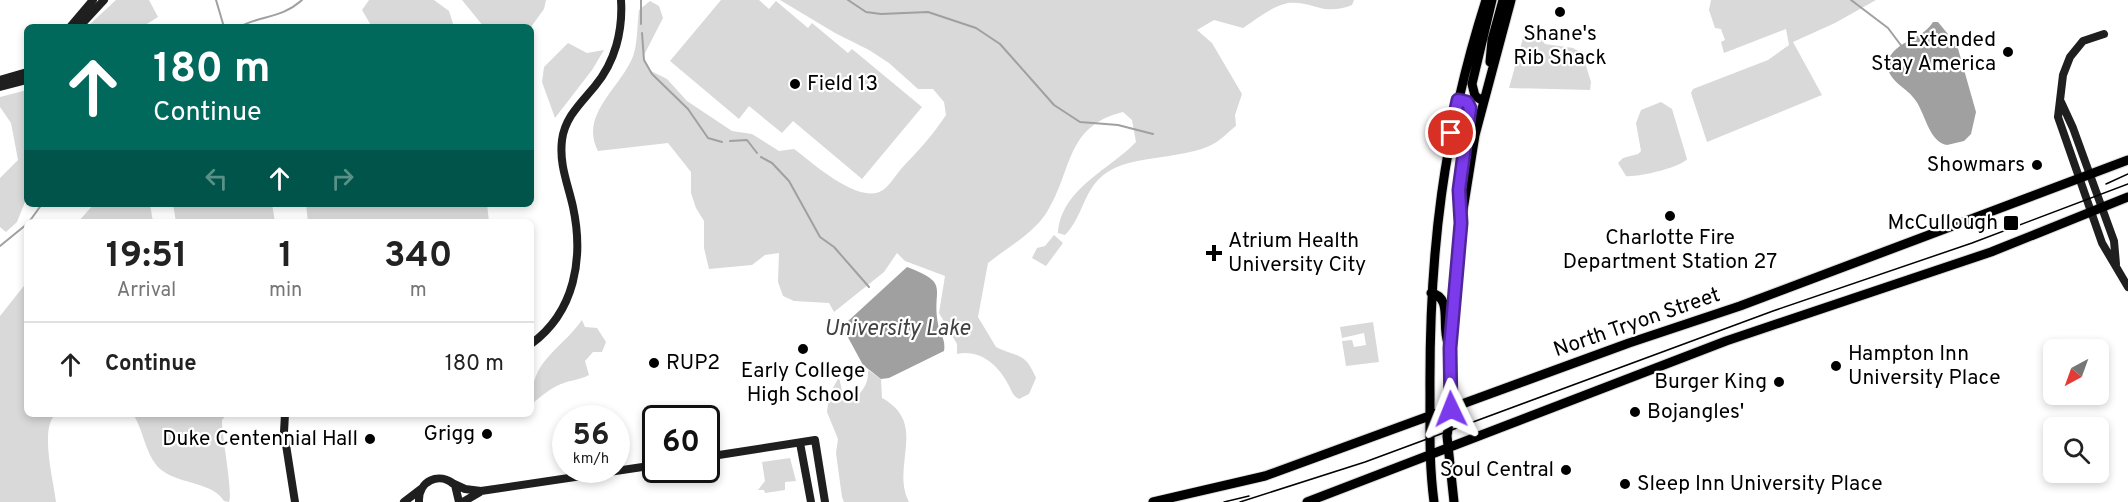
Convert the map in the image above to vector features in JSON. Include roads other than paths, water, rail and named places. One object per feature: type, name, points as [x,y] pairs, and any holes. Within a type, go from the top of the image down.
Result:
[{"type":"main road","points":[[1434,502],[1429,456],[1431,293],[1437,217],[1458,100],[1486,0]]},
{"type":"main road","points":[[1483,101],[1473,93],[1472,84],[1492,0]]},
{"type":"main road","points":[[1489,79],[1492,40],[1503,0]]},
{"type":"main road","points":[[1461,223],[1483,101],[1511,0]]},
{"type":"main road","points":[[1454,502],[1448,449],[1451,409],[1450,348],[1461,223],[1462,160],[1470,108],[1467,102],[1458,100]]},
{"type":"main road","name":"North Tryon Street","points":[[1152,502],[1265,476],[1619,347],[1740,306],[2128,160]]},
{"type":"main road","points":[[1307,502],[1717,345],[1982,255],[2128,197]]},
{"type":"main road","points":[[1431,293],[1444,302],[1445,332],[1450,348]]},
{"type":"street","points":[[73,24],[93,0]]},
{"type":"street","points":[[82,24],[105,0]]},
{"type":"street","points":[[534,341],[558,316],[574,281],[578,235],[562,171],[562,140],[571,116],[602,76],[612,57],[620,31],[621,0]]},
{"type":"street","points":[[2104,34],[2083,41],[2070,57],[2063,75],[2059,121],[2104,249],[2116,264],[2128,286]]},
{"type":"street","points":[[0,80],[24,73]]},
{"type":"street","points":[[0,87],[24,81]]},
{"type":"street","points":[[2061,102],[2091,174],[2114,241],[2116,264]]},
{"type":"street","points":[[285,417],[284,432],[295,502]]},
{"type":"street","points":[[720,455],[815,440],[825,502]]},
{"type":"street","points":[[800,443],[811,502]]},
{"type":"street","points":[[404,502],[434,478],[444,478],[462,488],[481,491],[642,467]]},
{"type":"street","points":[[452,483],[461,502],[481,491]]},
{"type":"street","points":[[419,502],[422,488]]},
{"type":"water","points":[[1933,22],[1938,22],[1957,45],[1976,112],[1971,134],[1964,141],[1947,145],[1941,143],[1932,134],[1916,101],[1892,77],[1887,66],[1894,51],[1922,33]]},
{"type":"water","name":"University Lake","points":[[907,267],[930,278],[935,283],[938,324],[944,340],[944,351],[889,378],[881,379],[863,365],[844,330],[847,322]]},
{"type":"waterway","points":[[216,0],[223,24]]},
{"type":"waterway","points":[[245,24],[279,14],[302,0]]},
{"type":"waterway","points":[[641,0],[641,24]]},
{"type":"waterway","points":[[848,0],[866,12],[881,14],[928,12],[976,28],[1000,44],[1054,105],[1080,122],[1118,125],[1153,134]]},
{"type":"waterway","points":[[1851,0],[1888,28],[1903,48]]},
{"type":"waterway","points":[[642,33],[644,60],[652,74],[688,109],[708,138],[722,142]]},
{"type":"waterway","points":[[730,141],[747,140],[757,153]]},
{"type":"waterway","points":[[761,157],[772,163],[789,181],[820,237],[834,247],[869,287]]},
{"type":"waterway","points":[[31,219],[40,207]]},
{"type":"waterway","points":[[0,246],[24,226]]},
{"type":"tram line","points":[[2106,184],[2128,174]]},
{"type":"tram line","points":[[1240,502],[1365,462],[1773,311],[1972,243],[2128,184]]},
{"type":"tram line","points":[[1224,502],[1249,496]]},
{"type":"place","name":"Shane's Rib Shack","points":[[1560,12]]},
{"type":"place","name":"Extended Stay America","points":[[2008,52]]},
{"type":"place","name":"Field 13","points":[[795,84]]},
{"type":"place","name":"Showmars","points":[[2037,165]]},
{"type":"place","name":"Charlotte Fire Department Station 27","points":[[1670,216]]},
{"type":"place","name":"McCullough","points":[[2011,223]]},
{"type":"place","name":"Atrium Health University City","points":[[1214,253]]},
{"type":"place","name":"Early College High School","points":[[803,349]]},
{"type":"place","name":"RUP2","points":[[654,363]]},
{"type":"place","name":"Hampton Inn University Place","points":[[1836,366]]},
{"type":"place","name":"Burger King","points":[[1779,382]]},
{"type":"place","name":"Bojangles'","points":[[1635,412]]},
{"type":"place","name":"Grigg","points":[[487,434]]},
{"type":"place","name":"Duke Centennial Hall","points":[[370,439]]},
{"type":"place","name":"Soul Central","points":[[1566,470]]},
{"type":"place","name":"Sleep Inn University Place","points":[[1625,484]]}]
